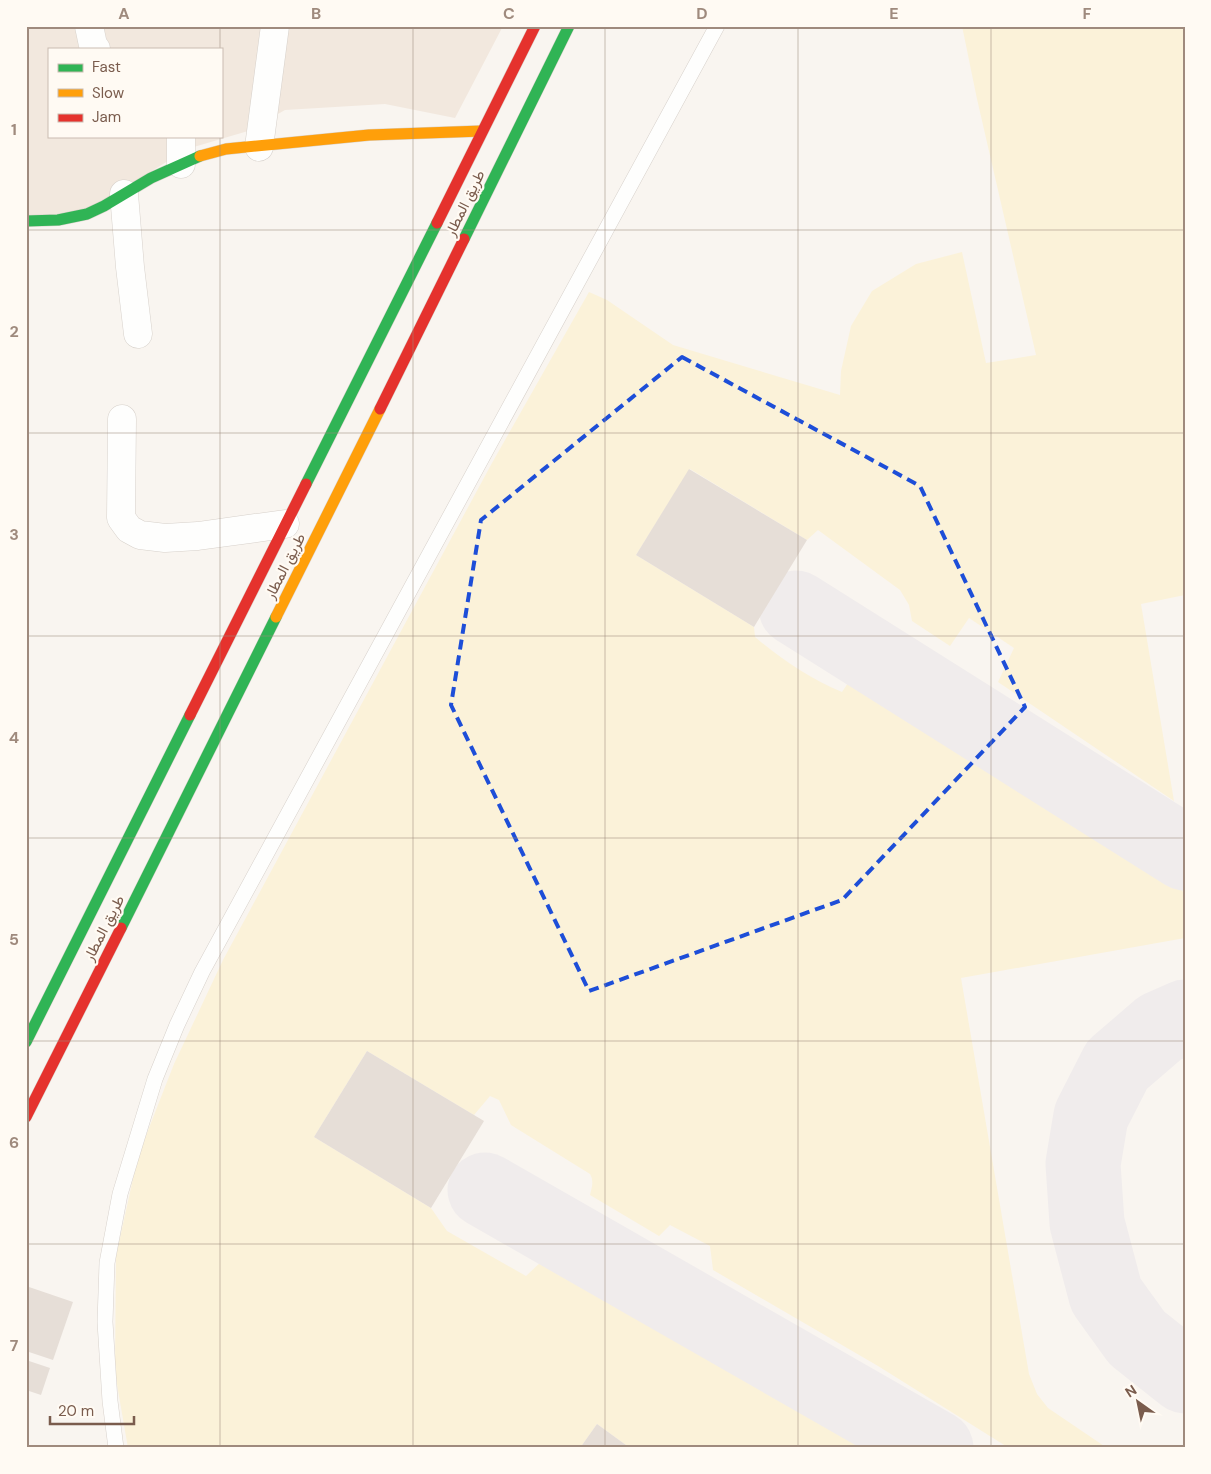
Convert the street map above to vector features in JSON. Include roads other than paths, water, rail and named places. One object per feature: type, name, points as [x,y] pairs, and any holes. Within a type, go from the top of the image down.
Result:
[{"type":"main road","name":"طريق المطار","points":[[26,1042],[285,524],[351,402],[535,26]]},
{"type":"main road","name":"طريق المطار","points":[[26,1117],[374,413],[570,26]]},
{"type":"main road","points":[[26,221],[58,220],[86,214],[104,206],[151,178],[181,164],[200,156],[226,149],[369,135],[482,131]]},
{"type":"street","points":[[89,26],[95,48]]},
{"type":"street","points":[[259,147],[275,26]]},
{"type":"street","points":[[181,138],[181,164]]},
{"type":"street","points":[[124,194],[138,334]]},
{"type":"street","points":[[122,419],[121,518],[129,529],[140,535],[165,538],[207,535],[285,524]]},
{"type":"lane","points":[[116,1448],[110,1401],[105,1322],[107,1263],[120,1194],[137,1132],[155,1079],[177,1025],[202,972],[717,26]]}]
